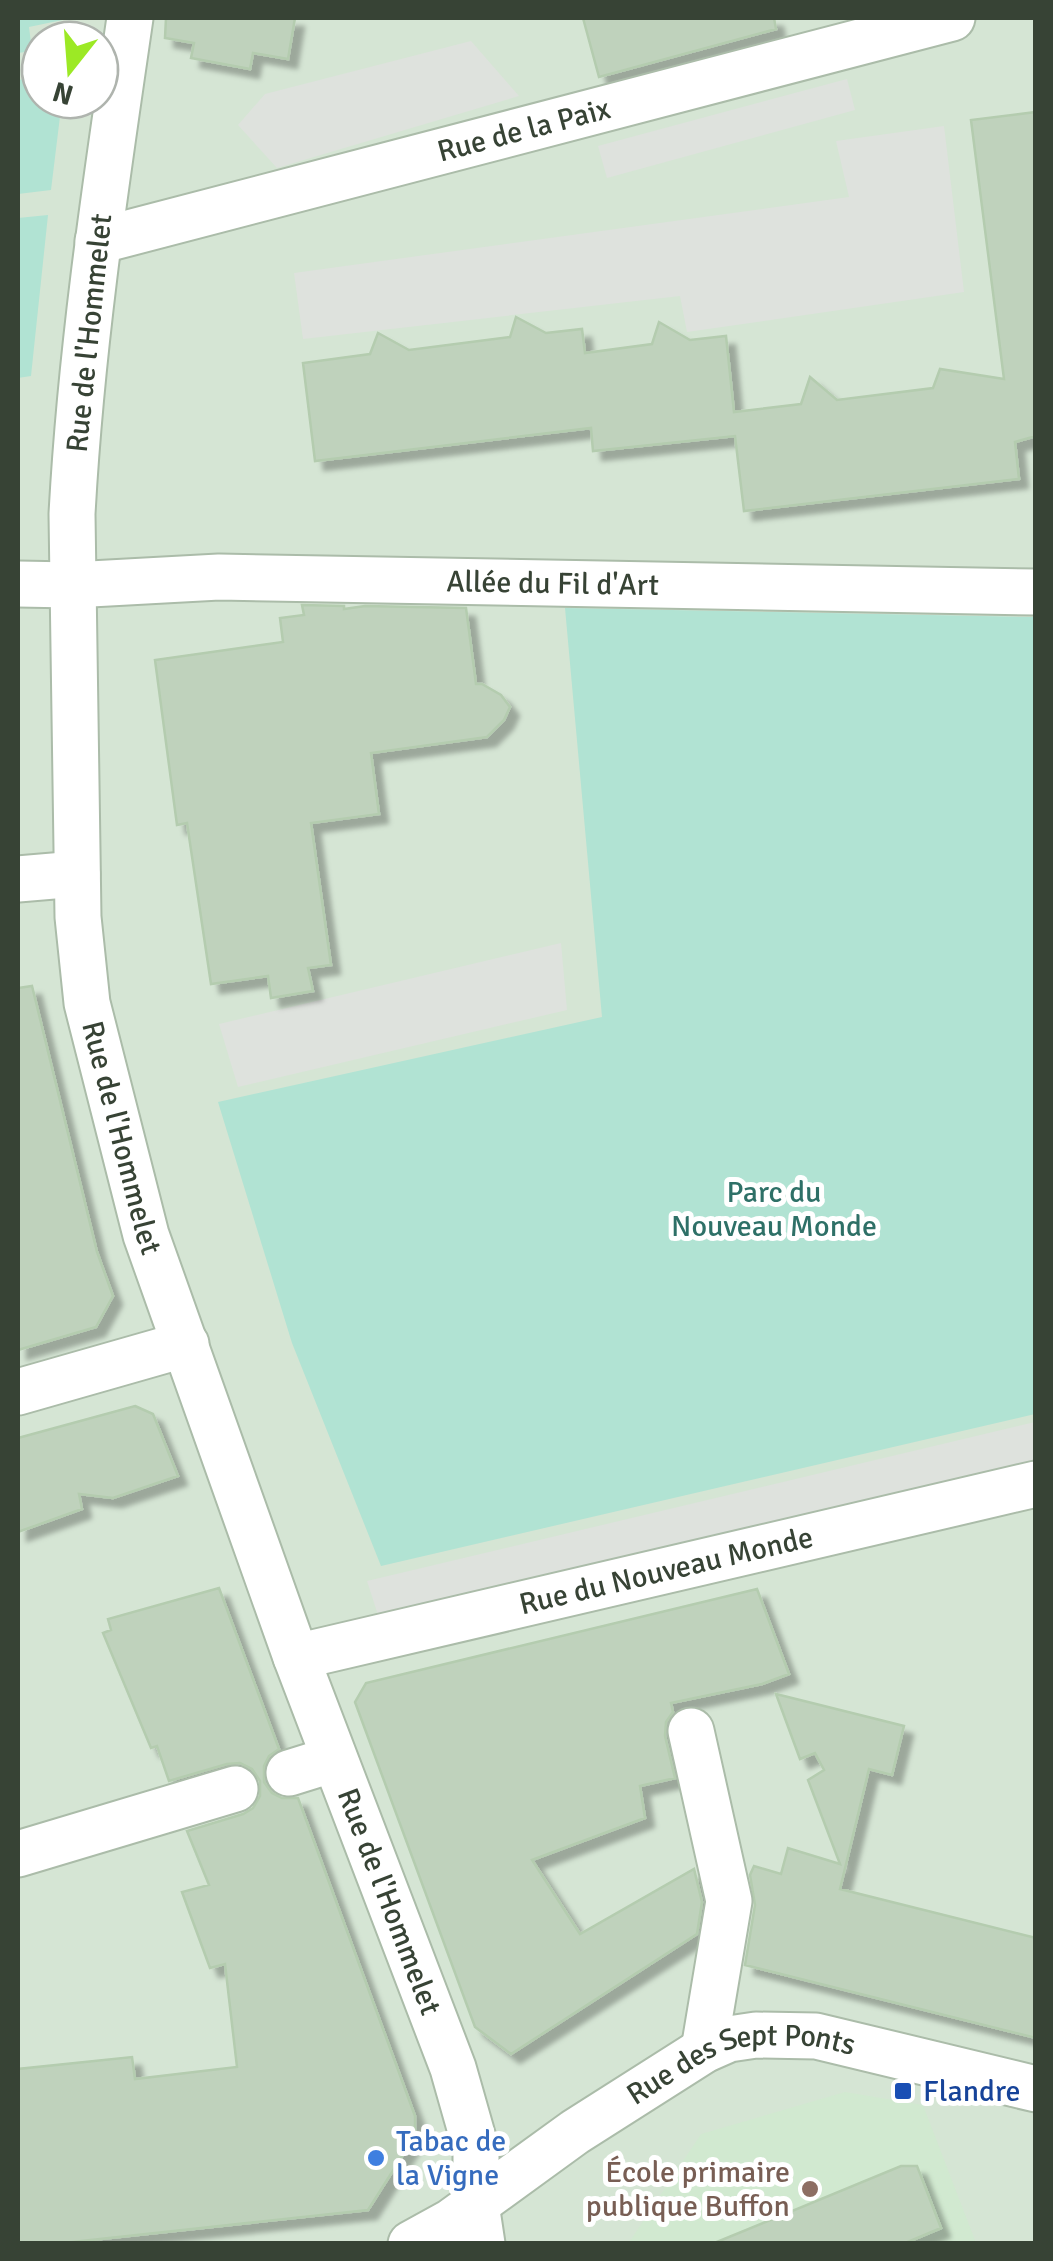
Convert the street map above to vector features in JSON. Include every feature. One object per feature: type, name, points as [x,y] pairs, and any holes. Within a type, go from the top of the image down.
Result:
[{"type":"street","name":"Rue de l'Hommelet","points":[[130,18],[98,242],[75,448],[72,585],[79,954],[87,1003],[136,1200],[296,1657],[465,2106],[476,2150],[479,2224]]},
{"type":"street","name":"Rue de la Paix","points":[[98,242],[952,18]]},
{"type":"street","name":"Allée du Fil d'Art","points":[[18,584],[219,577],[1036,592]]},
{"type":"street","points":[[18,879],[77,874]]},
{"type":"street","points":[[18,1392],[186,1344]]},
{"type":"street","name":"Rue du Nouveau Monde","points":[[296,1657],[1036,1484]]},
{"type":"street","points":[[691,1731],[729,1901],[704,2050]]},
{"type":"street","points":[[289,1773],[334,1759]]},
{"type":"street","points":[[18,1854],[235,1789]]},
{"type":"street","name":"Rue des Sept Ponts","points":[[412,2244],[431,2235],[479,2224],[575,2132],[704,2050],[729,2039],[756,2035],[816,2036],[1036,2089]]},
{"type":"shaded area","points":[[18,18],[1035,18],[1035,2243],[18,2243]]},
{"type":"shaded area","points":[[471,41],[519,96],[277,168],[238,125],[265,94]]},
{"type":"shaded area","points":[[847,79],[855,110],[607,178],[598,146]]},
{"type":"shaded area","points":[[944,126],[964,292],[687,332],[680,296],[303,339],[294,273],[849,197],[836,141]]},
{"type":"shaded area","points":[[561,943],[567,1010],[238,1087],[219,1024]]},
{"type":"shaded area","points":[[1035,1422],[1035,1461],[379,1618],[367,1581]]},
{"type":"shaded area","name":"École primaire publique Buffon","points":[[845,2092],[923,2105],[976,2243],[628,2244],[701,2134]]},
{"type":"green space","points":[[18,18],[72,18],[20,20],[18,53]]},
{"type":"green space","points":[[18,80],[20,120],[60,120],[51,190],[18,194]]},
{"type":"green space","points":[[48,215],[31,376],[18,378],[18,218]]},
{"type":"green space","name":"Parc du Nouveau Monde","points":[[565,608],[1035,617],[1035,1414],[381,1566],[292,1343],[218,1102],[602,1017]]},
{"type":"building","points":[[166,18],[295,18],[288,59],[253,53],[250,69],[191,58],[194,43],[165,38]]},
{"type":"building","points":[[583,18],[774,18],[776,29],[599,77]]},
{"type":"building","points":[[1036,112],[1036,436],[1015,442],[1019,479],[744,511],[735,436],[593,451],[591,428],[315,461],[303,363],[370,354],[378,333],[409,350],[510,337],[516,317],[546,333],[582,329],[585,353],[652,344],[659,322],[690,340],[726,336],[734,412],[801,404],[810,377],[837,400],[933,388],[940,369],[1004,379],[971,120]]},
{"type":"building","points":[[302,605],[344,609],[466,608],[476,684],[501,695],[510,707],[504,720],[487,737],[371,753],[379,814],[311,823],[331,965],[308,968],[313,991],[271,998],[268,976],[211,984],[187,823],[177,825],[155,660],[283,642],[280,618],[304,615]]},
{"type":"building","points":[[32,986],[97,1252],[113,1296],[96,1327],[18,1350],[18,988]]},
{"type":"building","points":[[135,1406],[153,1414],[178,1476],[113,1498],[79,1494],[82,1509],[18,1532],[18,1438]]},
{"type":"building","points":[[219,1588],[279,1749],[264,1766],[264,1782],[282,1798],[298,1798],[415,2116],[415,2136],[368,2210],[54,2244],[18,2244],[18,2069],[132,2057],[135,2079],[237,2067],[225,1964],[210,1968],[182,1892],[209,1885],[187,1831],[253,1808],[260,1796],[260,1781],[252,1769],[240,1763],[169,1781],[157,1746],[151,1748],[103,1633],[111,1630],[108,1619]]},
{"type":"building","points":[[757,1589],[789,1674],[762,1684],[671,1703],[673,1712],[666,1722],[665,1736],[675,1778],[640,1786],[645,1818],[532,1860],[580,1934],[694,1869],[702,1902],[697,1934],[511,2054],[475,2027],[355,1702],[366,1683]]},
{"type":"building","points":[[776,1694],[904,1726],[892,1775],[869,1769],[840,1889],[1036,1938],[1036,2038],[745,1965],[755,1905],[750,1875],[754,1866],[781,1874],[788,1848],[840,1864],[808,1780],[824,1770],[815,1753],[800,1759]]},
{"type":"building","points":[[901,2166],[917,2166],[941,2228],[903,2244],[712,2244]]},
{"type":"place","name":"Flandre","points":[[903,2091]]},
{"type":"place","name":"Tabac de la Vigne","points":[[376,2158]]},
{"type":"place","name":"École primaire publique Buffon","points":[[810,2189]]}]
